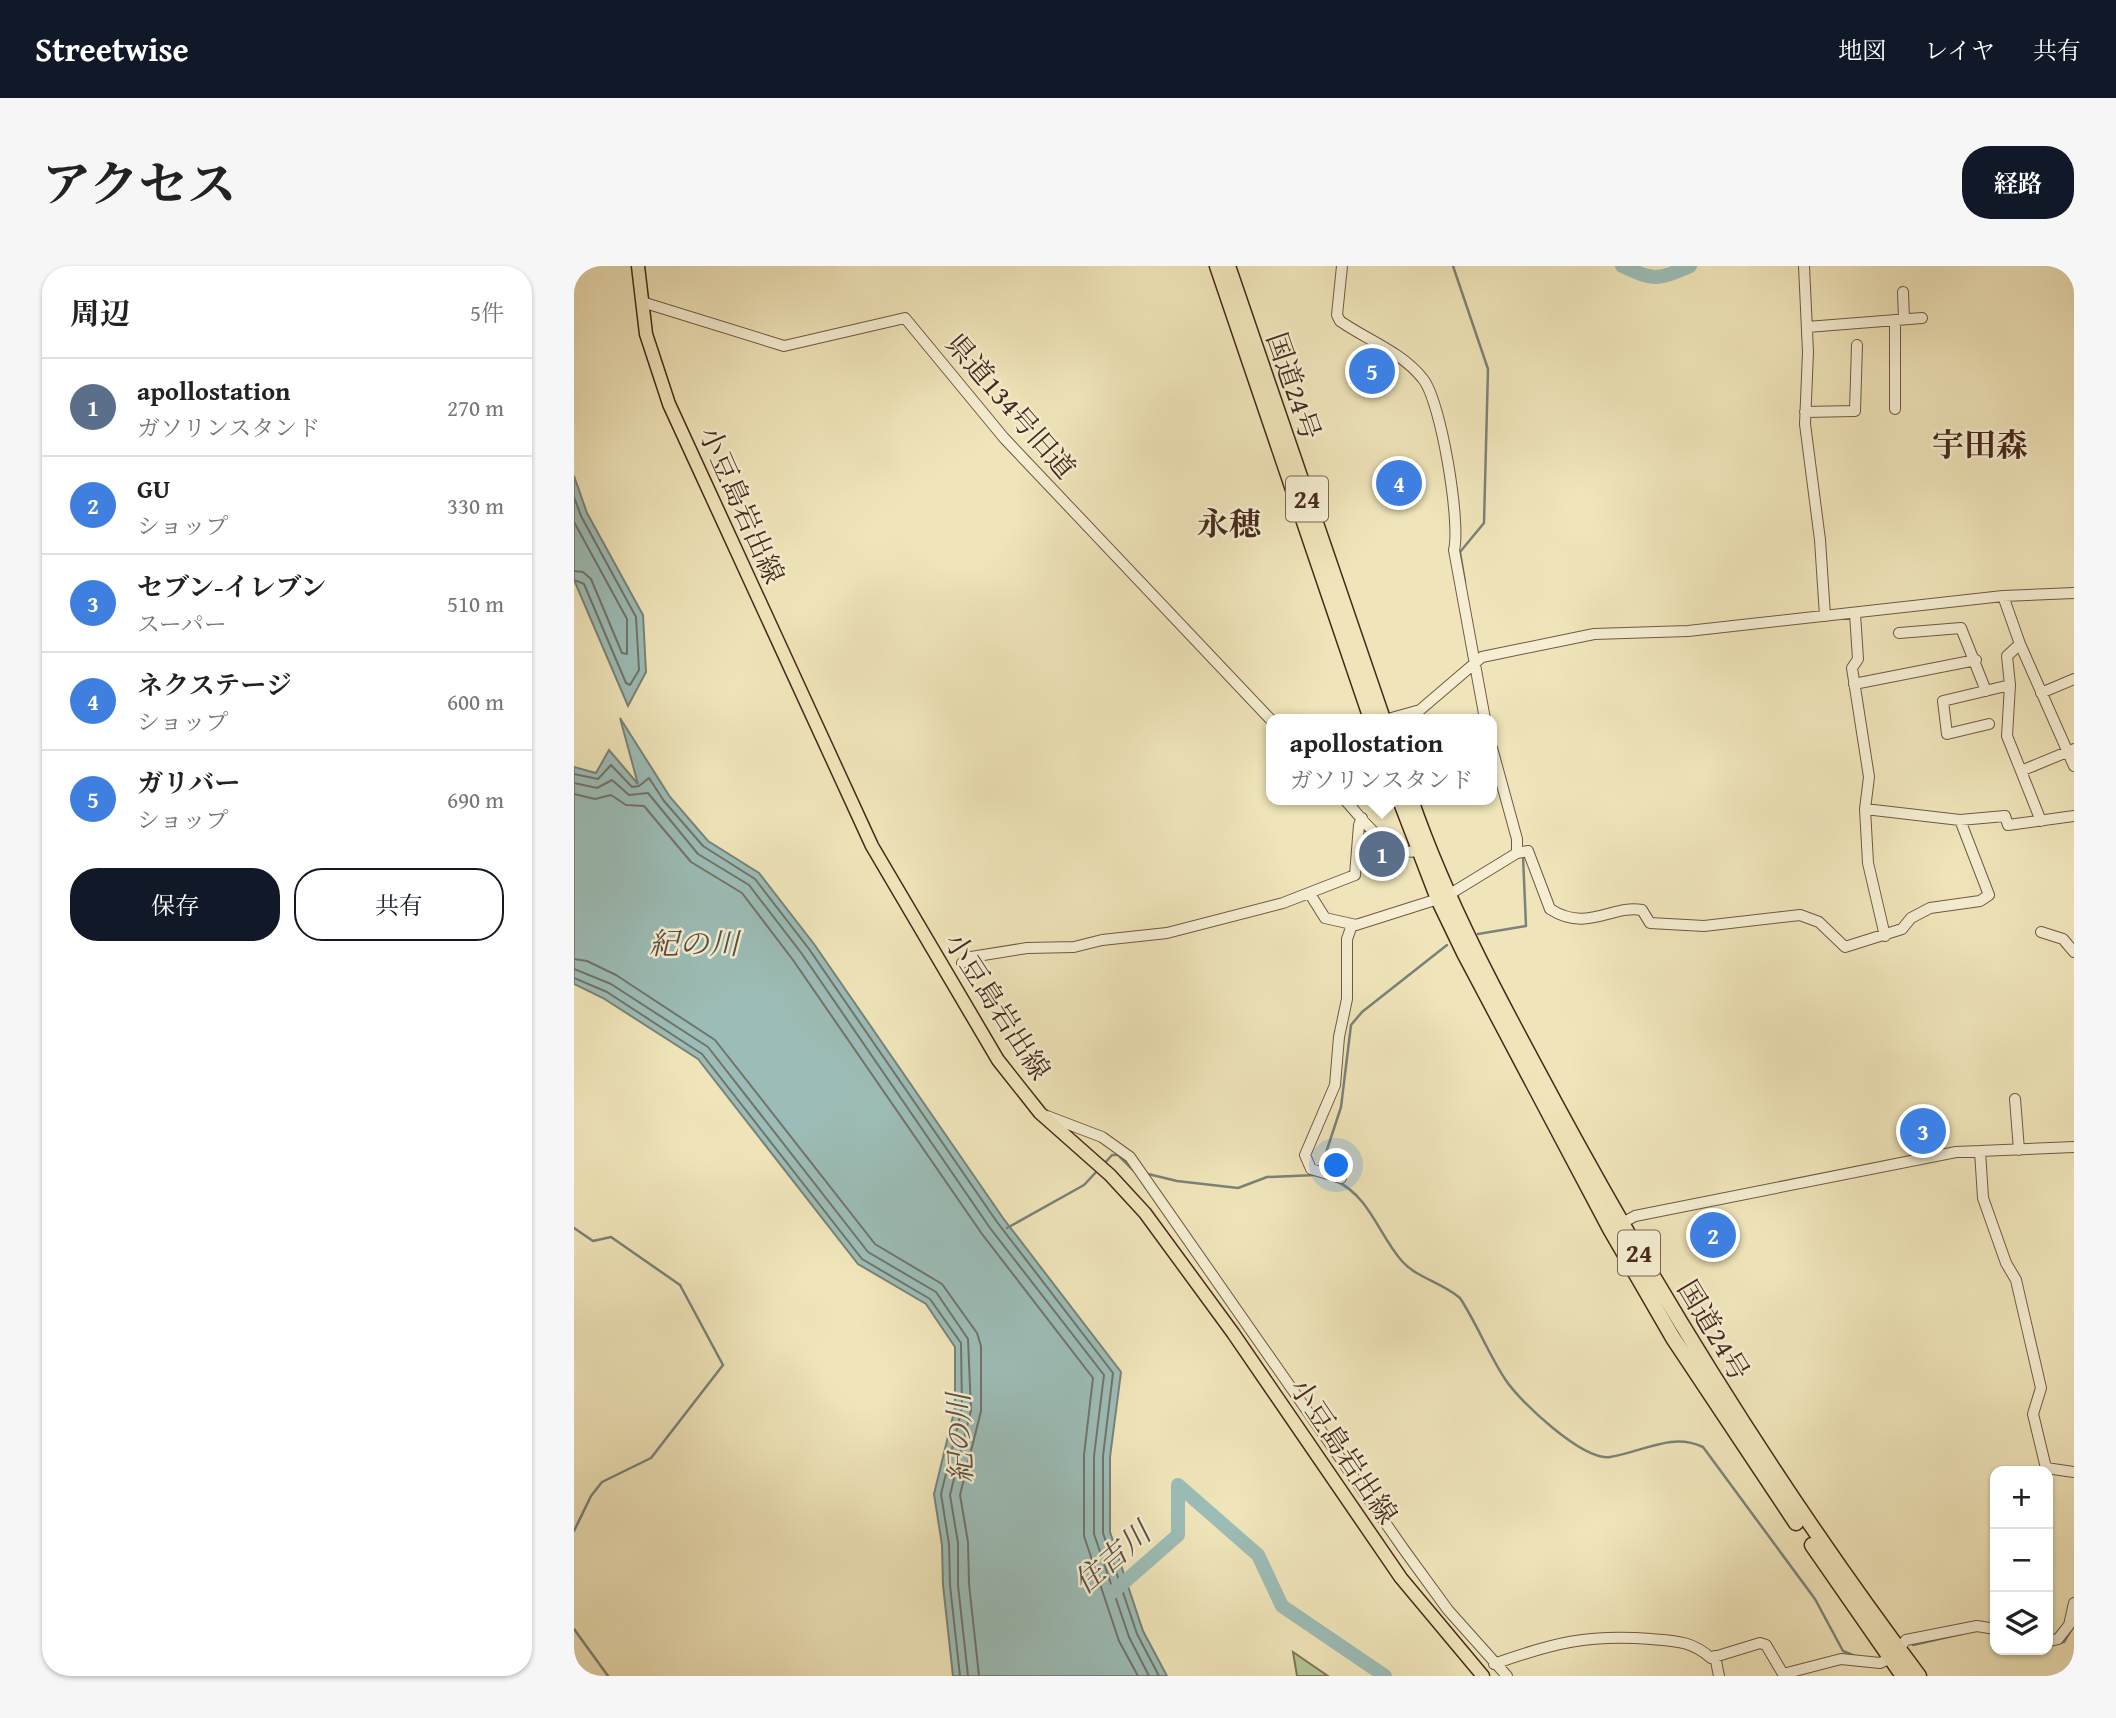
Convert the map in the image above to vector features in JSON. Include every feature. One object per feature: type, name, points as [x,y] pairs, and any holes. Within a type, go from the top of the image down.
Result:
[{"type":"highway","name":"国道24号","points":[[1216,266],[1227,275],[1384,714]]},
{"type":"highway","name":"国道24号","points":[[1227,275],[1369,714]]},
{"type":"highway","name":"国道24号","points":[[1402,805],[1524,1070],[1616,1226],[1674,1338],[1762,1475],[1894,1653],[1919,1676]]},
{"type":"highway","name":"国道24号","points":[[1412,805],[1424,848]]},
{"type":"highway","name":"国道24号","points":[[1894,1653],[1903,1676]]},
{"type":"main road","name":"小豆島岩出線","points":[[638,266],[653,360],[669,404],[872,846],[998,1060],[1040,1112],[1110,1175],[1153,1222],[1226,1322],[1401,1578],[1483,1676]]},
{"type":"street","points":[[1342,266],[1337,315],[1340,321],[1410,365],[1432,392],[1448,460],[1457,536],[1454,550],[1484,714]]},
{"type":"street","points":[[1804,266],[1807,327],[1805,412],[1821,540],[1825,616]]},
{"type":"street","points":[[1895,409],[1902,292]]},
{"type":"street","name":"県道134号旧道","points":[[642,302],[784,346],[905,318],[1004,438],[1266,715]]},
{"type":"street","points":[[1807,327],[1922,318]]},
{"type":"street","points":[[1805,412],[1856,411],[1857,345]]},
{"type":"street","points":[[1405,714],[1420,710],[1438,698],[1482,657],[1594,634],[1688,631],[2003,596],[2074,593]]},
{"type":"street","points":[[2003,596],[2041,693],[2071,750],[2074,766]]},
{"type":"street","points":[[1855,614],[1857,659],[1852,668],[1869,777],[1866,809],[1868,863],[1885,936]]},
{"type":"street","points":[[1899,633],[1961,628],[1976,660],[1986,691]]},
{"type":"street","points":[[2020,644],[2007,656],[2010,685],[2007,736],[2041,821]]},
{"type":"street","points":[[1854,684],[1976,660]]},
{"type":"street","points":[[2041,693],[2074,679]]},
{"type":"street","points":[[1989,724],[1947,734],[1943,701],[2010,685]]},
{"type":"street","points":[[2021,771],[2071,750]]},
{"type":"street","points":[[1497,766],[1517,839],[1517,853]]},
{"type":"street","points":[[1350,805],[1397,851],[1424,848]]},
{"type":"street","points":[[1866,809],[1960,820],[2005,816],[2008,825],[2074,817]]},
{"type":"street","points":[[962,963],[971,957],[1027,948],[1074,947],[1102,940],[1167,933],[1310,894],[1354,875],[1362,818]]},
{"type":"street","points":[[1352,925],[1444,897],[1517,853],[1528,851],[1543,895],[1550,909],[1559,915],[1588,919],[1634,909],[1642,910],[1650,923],[1704,926],[1800,915],[1819,922],[1845,947],[1902,929],[1911,918],[1930,908],[1980,901],[1989,895],[1960,820]]},
{"type":"street","points":[[1310,894],[1325,918],[1349,921],[1352,925]]},
{"type":"street","points":[[1341,1178],[1311,1169],[1305,1155],[1315,1138],[1322,1109],[1335,1085],[1339,1037],[1347,999],[1347,939],[1352,925]]},
{"type":"street","points":[[2041,932],[2063,939],[2074,951]]},
{"type":"street","points":[[2015,1099],[2019,1150]]},
{"type":"street","points":[[1040,1112],[1102,1137],[1130,1157],[1405,1551],[1448,1610],[1507,1676]]},
{"type":"street","points":[[1616,1226],[1635,1216],[1956,1152],[2074,1147]]},
{"type":"street","points":[[1980,1151],[1983,1198],[2006,1263],[2016,1280],[2041,1388],[2033,1414],[2046,1468],[2074,1472]]},
{"type":"street","points":[[2053,1640],[2058,1639],[2069,1625],[2074,1603]]},
{"type":"street","points":[[1494,1664],[1553,1644],[1599,1636],[1688,1642],[1711,1658],[1760,1643],[1766,1645],[1785,1675],[1841,1659],[1880,1663],[1906,1640],[1977,1626],[1990,1628]]},
{"type":"street","points":[[1715,1656],[1719,1676]]},
{"type":"green space","points":[[1293,1652],[1328,1676],[1297,1676]]},
{"type":"water","points":[[574,476],[587,513],[643,615],[646,672],[628,706],[574,580]]},
{"type":"water","name":"紀の川","points":[[620,718],[670,797],[708,841],[759,873],[814,944],[1003,1218],[1121,1372],[1110,1457],[1110,1532],[1143,1631],[1167,1676],[953,1676],[943,1585],[942,1545],[934,1494],[955,1408],[955,1347],[926,1304],[858,1264],[698,1059],[603,998],[574,984],[574,767],[596,773],[609,750],[638,784]]},
{"type":"waterway","points":[[1453,266],[1488,369],[1484,523],[1460,552],[1465,582]]},
{"type":"waterway","points":[[1622,266],[1656,277],[1690,266]]},
{"type":"waterway","points":[[1478,934],[1526,926],[1523,856]]},
{"type":"waterway","points":[[1321,1168],[1341,1107],[1351,1025],[1362,1012],[1447,945]]},
{"type":"waterway","points":[[1103,1165],[1112,1155],[1118,1155],[1134,1171]]},
{"type":"waterway","points":[[1007,1228],[1084,1185],[1098,1170]]},
{"type":"waterway","points":[[1144,1173],[1177,1181],[1238,1188],[1267,1177],[1316,1175]]},
{"type":"waterway","points":[[1336,1181],[1365,1205],[1407,1266],[1460,1298],[1512,1389],[1569,1440],[1598,1456],[1610,1457],[1668,1442],[1691,1443],[1703,1447],[1815,1599],[1843,1651],[1857,1657]]},
{"type":"waterway","points":[[574,1228],[593,1241],[611,1237],[680,1285],[723,1365],[651,1458],[602,1482],[591,1496],[574,1531]]},
{"type":"waterway","name":"住吉川","points":[[1113,1592],[1178,1535],[1178,1485],[1258,1555],[1282,1606],[1385,1676]]},
{"type":"waterway","points":[[2059,1643],[2064,1642],[2074,1625]]},
{"type":"waterway","points":[[574,1629],[608,1676]]},
{"type":"waterway","points":[[1913,1645],[1961,1634]]},
{"type":"place","name":"ガリバー","points":[[1372,371]]},
{"type":"place","name":"ネクステージ","points":[[1399,483]]},
{"type":"place","name":"apollostation","points":[[1382,854]]},
{"type":"place","name":"セブン-イレブン","points":[[1923,1131]]},
{"type":"place","name":"GU","points":[[1713,1235]]},
{"type":"district","name":"宇田森","points":[[1980,445]]},
{"type":"district","name":"永穂","points":[[1229,524]]}]
